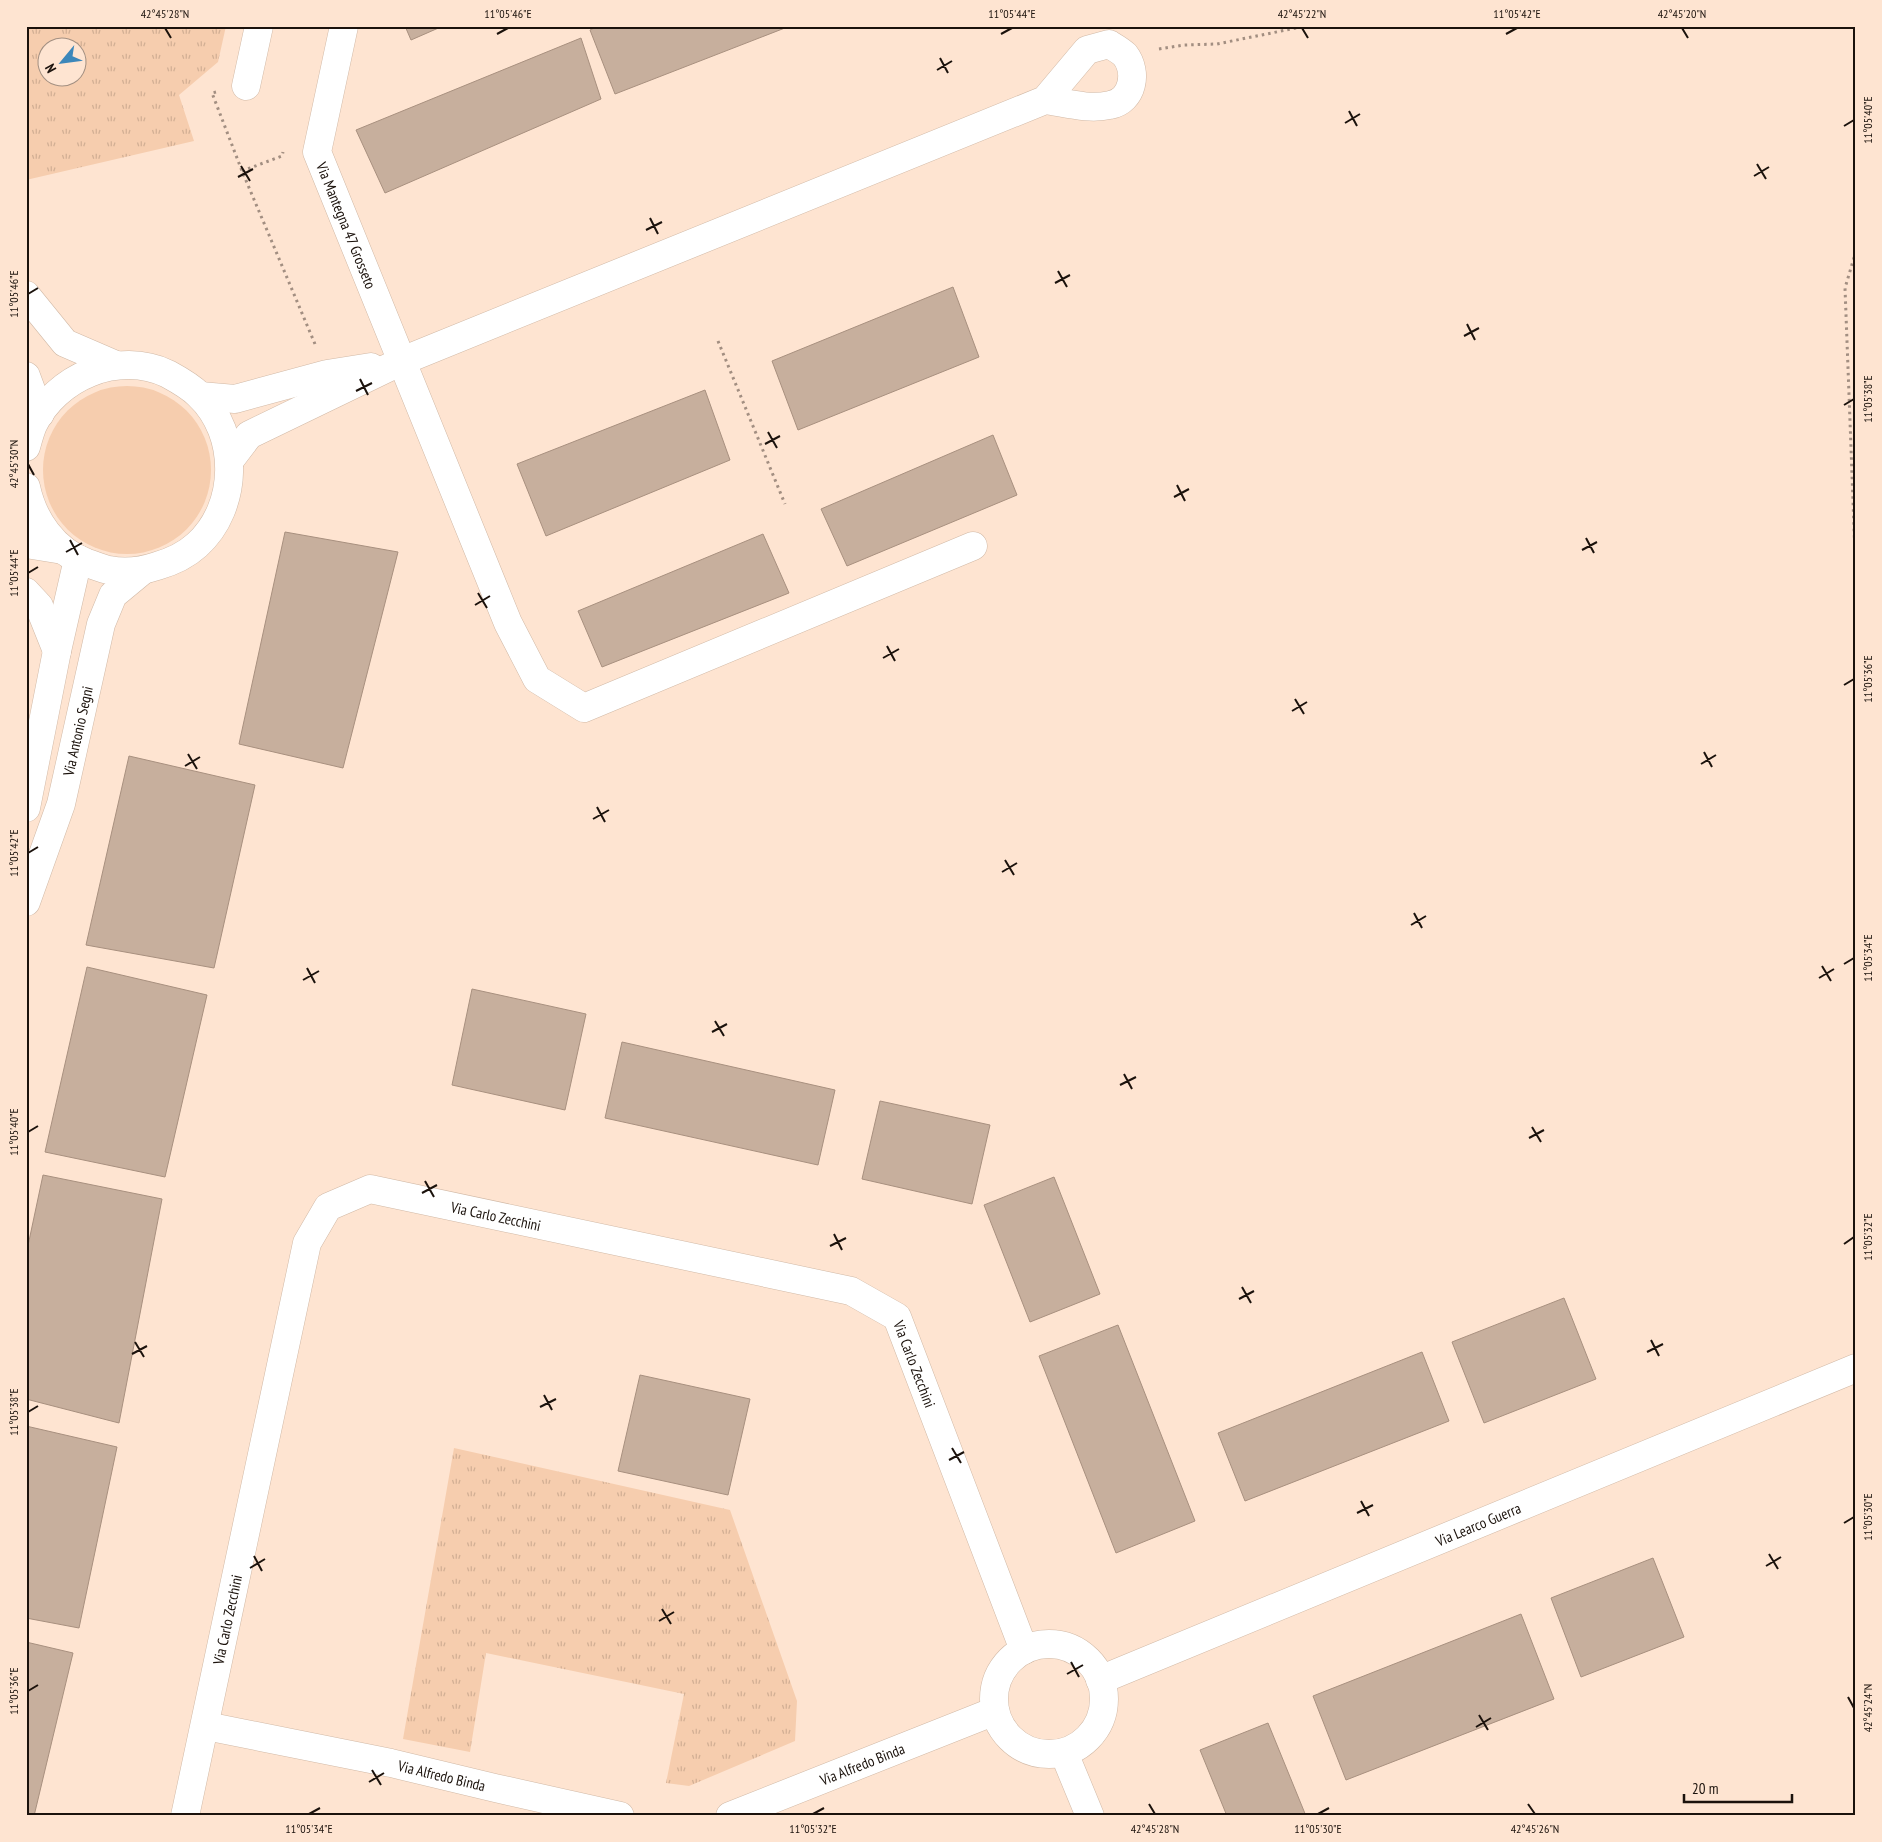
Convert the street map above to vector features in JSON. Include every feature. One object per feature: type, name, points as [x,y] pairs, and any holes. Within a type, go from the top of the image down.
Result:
[{"type":"street","points":[[246,86],[259,26]]},
{"type":"street","name":"Via Mantegna 47 Grosseto","points":[[344,26],[317,152],[512,631],[537,679],[584,708],[973,546]]},
{"type":"street","points":[[230,460],[249,435],[402,361],[1045,100],[1087,50],[1109,44],[1125,56],[1133,74],[1131,87],[1122,100],[1111,105],[1089,107],[1045,100]]},
{"type":"street","points":[[26,295],[65,343],[116,366]]},
{"type":"street","points":[[200,396],[235,399],[328,374],[402,361]]},
{"type":"street","points":[[26,446],[33,425],[40,414],[66,385],[90,372],[116,366],[139,366],[161,371],[182,382],[200,396],[215,415],[230,460],[228,491],[216,520],[197,544],[172,562],[142,571],[109,570],[70,555],[26,544]]},
{"type":"street","points":[[26,376],[40,414]]},
{"type":"street","points":[[26,487],[30,504],[43,529],[70,555]]},
{"type":"street","points":[[26,808],[57,651],[70,555]]},
{"type":"street","name":"Via Antonio Segni","points":[[26,902],[61,804],[101,624],[113,595],[142,571]]},
{"type":"street","points":[[26,592],[39,606],[57,651]]},
{"type":"street","name":"Via Carlo Zecchini","points":[[185,1816],[206,1726],[307,1243],[328,1207],[370,1190],[851,1291],[897,1317],[1024,1650]]},
{"type":"street","name":"Via Learco Guerra","points":[[1100,1680],[1856,1368]]},
{"type":"street","points":[[1041,1645],[1060,1645],[1078,1652],[1091,1664],[1100,1680],[1104,1698],[1102,1716],[1094,1732],[1081,1744],[1064,1753],[1046,1755],[1029,1750],[1013,1742],[1001,1728],[995,1711],[994,1693],[999,1676],[1009,1661],[1024,1650],[1041,1645]]},
{"type":"street","name":"Via Alfredo Binda","points":[[730,1816],[995,1711]]},
{"type":"street","name":"Via Alfredo Binda","points":[[206,1726],[391,1763],[620,1816]]},
{"type":"street","points":[[1064,1753],[1090,1816]]},
{"type":"path","points":[[1125,56],[1184,44],[1217,44],[1306,26]]},
{"type":"path","points":[[246,86],[212,93],[242,172],[328,374]]},
{"type":"path","points":[[242,172],[282,156],[284,147]]},
{"type":"path","points":[[1856,251],[1845,288],[1856,581]]},
{"type":"path","points":[[718,341],[785,504]]},
{"type":"green space","points":[[26,26],[226,26],[218,62],[179,95],[194,141],[26,180]]},
{"type":"green space","points":[[127,386],[151,390],[166,396],[180,405],[192,417],[201,431],[207,446],[211,470],[207,494],[201,509],[192,523],[180,535],[166,544],[151,550],[127,554],[103,550],[88,544],[74,535],[62,523],[53,509],[47,494],[43,470],[47,446],[53,431],[62,417],[74,405],[88,396],[103,390]]},
{"type":"green space","points":[[454,1448],[730,1510],[797,1701],[795,1741],[689,1786],[666,1783],[684,1694],[486,1653],[470,1752],[403,1739]]},
{"type":"building","points":[[405,26],[443,26],[411,40]]},
{"type":"building","points":[[598,26],[790,26],[615,94],[590,30]]},
{"type":"building","points":[[581,38],[601,99],[385,193],[356,130]]},
{"type":"building","points":[[953,287],[979,357],[798,430],[772,361]]},
{"type":"building","points":[[705,390],[730,460],[546,536],[517,464]]},
{"type":"building","points":[[993,435],[1017,495],[847,566],[821,509]]},
{"type":"building","points":[[285,532],[398,552],[343,768],[239,744]]},
{"type":"building","points":[[763,534],[789,593],[602,667],[578,611]]},
{"type":"building","points":[[129,756],[255,785],[214,968],[86,945]]},
{"type":"building","points":[[87,967],[207,995],[165,1177],[45,1152]]},
{"type":"building","points":[[472,989],[586,1014],[565,1110],[452,1085]]},
{"type":"building","points":[[622,1042],[835,1090],[818,1165],[605,1118]]},
{"type":"building","points":[[880,1101],[990,1125],[972,1204],[862,1179]]},
{"type":"building","points":[[43,1175],[162,1199],[119,1423],[26,1399],[26,1255]]},
{"type":"building","points":[[1054,1177],[1100,1294],[1030,1322],[984,1205]]},
{"type":"building","points":[[1564,1298],[1596,1379],[1484,1423],[1452,1342]]},
{"type":"building","points":[[1118,1325],[1195,1521],[1116,1553],[1039,1356]]},
{"type":"building","points":[[1422,1352],[1449,1421],[1245,1501],[1218,1433]]},
{"type":"building","points":[[640,1375],[750,1399],[728,1495],[618,1471]]},
{"type":"building","points":[[26,1426],[117,1447],[79,1628],[26,1618]]},
{"type":"building","points":[[1653,1558],[1684,1637],[1581,1677],[1551,1598]]},
{"type":"building","points":[[1521,1614],[1554,1699],[1346,1780],[1313,1696]]},
{"type":"building","points":[[26,1642],[73,1653],[34,1816],[26,1816]]},
{"type":"building","points":[[1268,1723],[1306,1816],[1227,1816],[1200,1750]]}]
